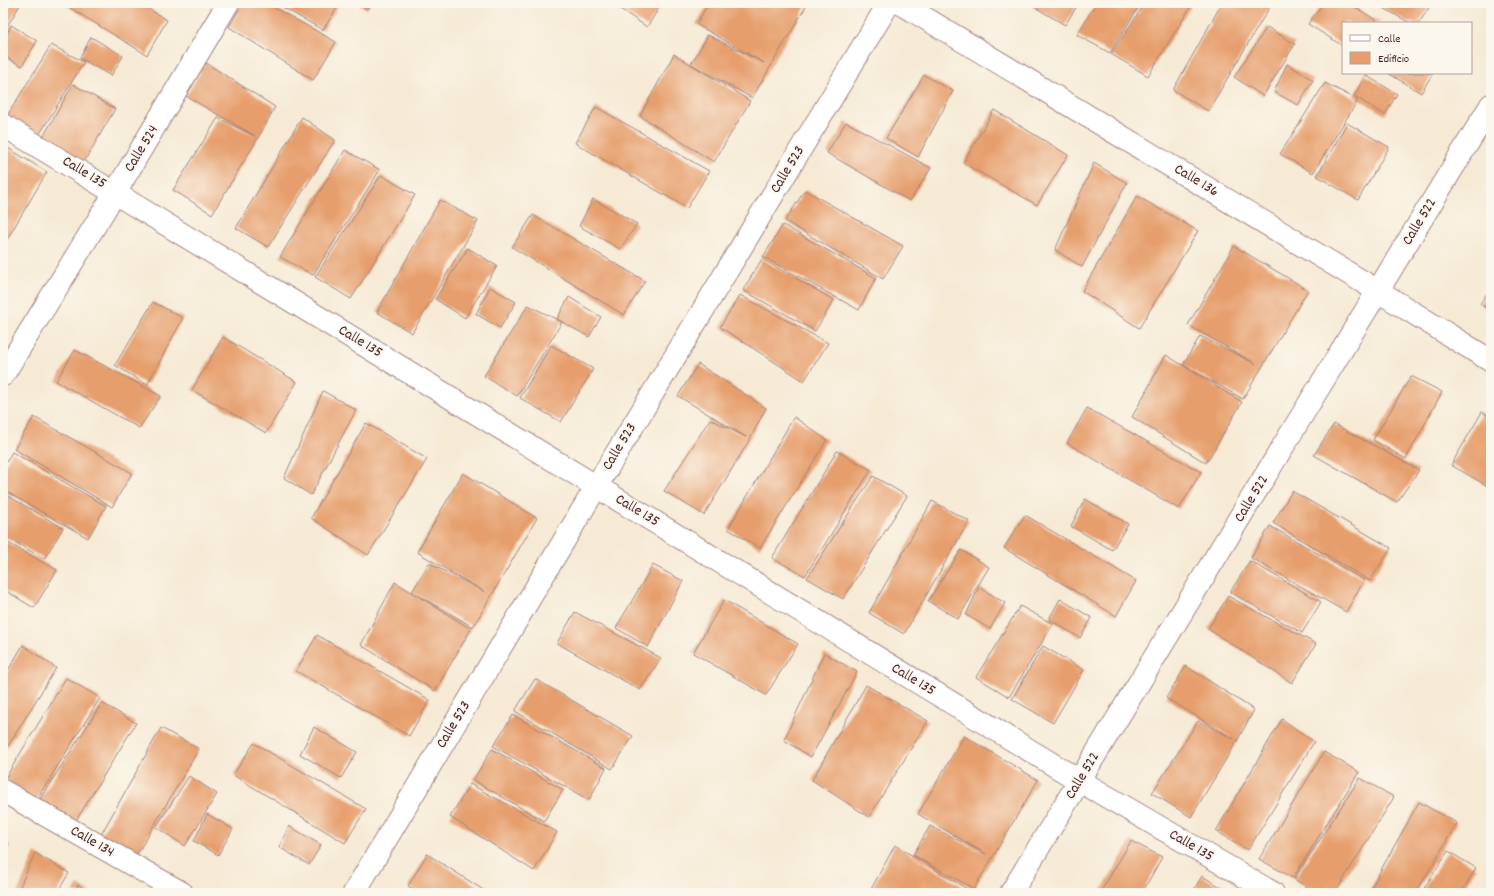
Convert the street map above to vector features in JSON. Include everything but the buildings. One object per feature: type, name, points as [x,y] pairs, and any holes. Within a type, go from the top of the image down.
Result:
[{"type":"street","name":"Calle 524","points":[[3,375],[115,193],[228,3]]},
{"type":"street","name":"Calle 523","points":[[354,893],[596,487],[889,3]]},
{"type":"street","name":"Calle 136","points":[[900,3],[1378,291],[1491,361]]},
{"type":"street","name":"Calle 522","points":[[1011,893],[1491,105]]},
{"type":"street","name":"Calle 135","points":[[3,125],[1080,781],[1273,893]]},
{"type":"street","name":"Calle 134","points":[[3,791],[182,893]]}]
